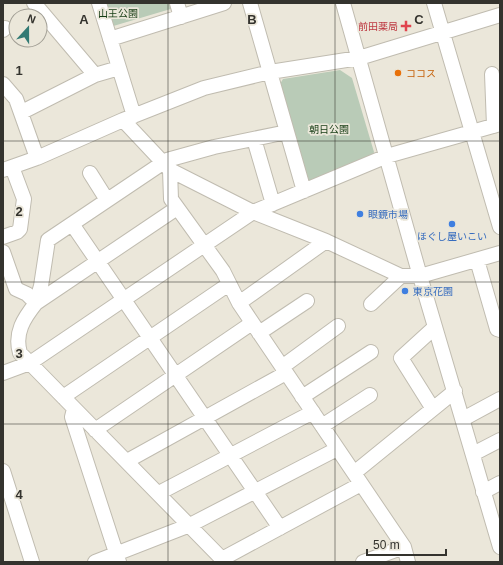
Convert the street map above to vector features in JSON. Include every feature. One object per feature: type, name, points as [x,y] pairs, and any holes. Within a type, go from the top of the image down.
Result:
[{"type":"street","points":[[34,3],[95,76]]},
{"type":"street","points":[[99,3],[119,68],[128,118],[166,166],[253,212],[326,241],[402,276],[420,276],[500,253]]},
{"type":"street","points":[[177,3],[182,17]]},
{"type":"street","points":[[110,40],[224,3]]},
{"type":"street","points":[[250,3],[304,191]]},
{"type":"street","points":[[343,3],[420,276],[500,548]]},
{"type":"street","points":[[434,3],[473,131],[495,190],[500,227]]},
{"type":"street","points":[[3,237],[20,229],[24,199],[7,168],[37,158],[128,118],[204,88],[270,72],[359,58],[500,15]]},
{"type":"street","points":[[22,112],[95,76],[119,68]]},
{"type":"street","points":[[3,373],[30,363],[205,246],[253,212],[387,156],[497,125],[492,74]]},
{"type":"street","points":[[3,84],[10,101],[22,112],[37,158]]},
{"type":"street","points":[[287,132],[214,147],[167,160],[166,166],[170,198],[205,246],[229,284],[239,304],[404,548],[408,562]]},
{"type":"street","points":[[254,139],[273,204]]},
{"type":"street","points":[[36,303],[41,286],[48,240],[107,200],[166,166]]},
{"type":"street","points":[[90,173],[107,200]]},
{"type":"street","points":[[177,208],[36,303],[23,320],[17,342],[20,353],[224,560],[280,528],[358,479],[433,409],[455,391]]},
{"type":"street","points":[[72,224],[280,528]]},
{"type":"street","points":[[239,304],[326,241]]},
{"type":"street","points":[[3,252],[16,289],[27,294],[36,303]]},
{"type":"street","points":[[477,260],[497,329],[500,330]]},
{"type":"street","points":[[371,304],[402,276]]},
{"type":"street","points":[[63,397],[229,284]]},
{"type":"street","points":[[95,430],[175,376],[255,328],[307,301]]},
{"type":"street","points":[[128,461],[284,370],[338,326]]},
{"type":"street","points":[[433,409],[401,358],[435,327]]},
{"type":"street","points":[[302,397],[371,352]]},
{"type":"street","points":[[322,426],[370,396]]},
{"type":"street","points":[[463,419],[500,399]]},
{"type":"street","points":[[74,409],[72,417],[118,558]]},
{"type":"street","points":[[159,493],[313,412]]},
{"type":"street","points":[[473,454],[500,440]]},
{"type":"street","points":[[95,562],[118,558],[190,525],[337,448]]},
{"type":"street","points":[[3,471],[7,498],[32,562]]},
{"type":"street","points":[[483,492],[500,483]]},
{"type":"street","points":[[363,562],[404,548]]},
{"type":"green space","name":"山王公園","points":[[104,3],[172,3],[174,8],[110,27]]},
{"type":"green space","name":"朝日公園","points":[[340,70],[352,78],[374,152],[372,158],[312,183],[306,181],[280,84],[283,79]]},
{"type":"place","name":"前田薬局","points":[[406,26]]},
{"type":"place","name":"ココス","points":[[398,73]]},
{"type":"place","name":"眼鏡市場","points":[[360,214]]},
{"type":"place","name":"ほぐし屋いこい","points":[[452,224]]},
{"type":"place","name":"東京花園","points":[[405,291]]}]
